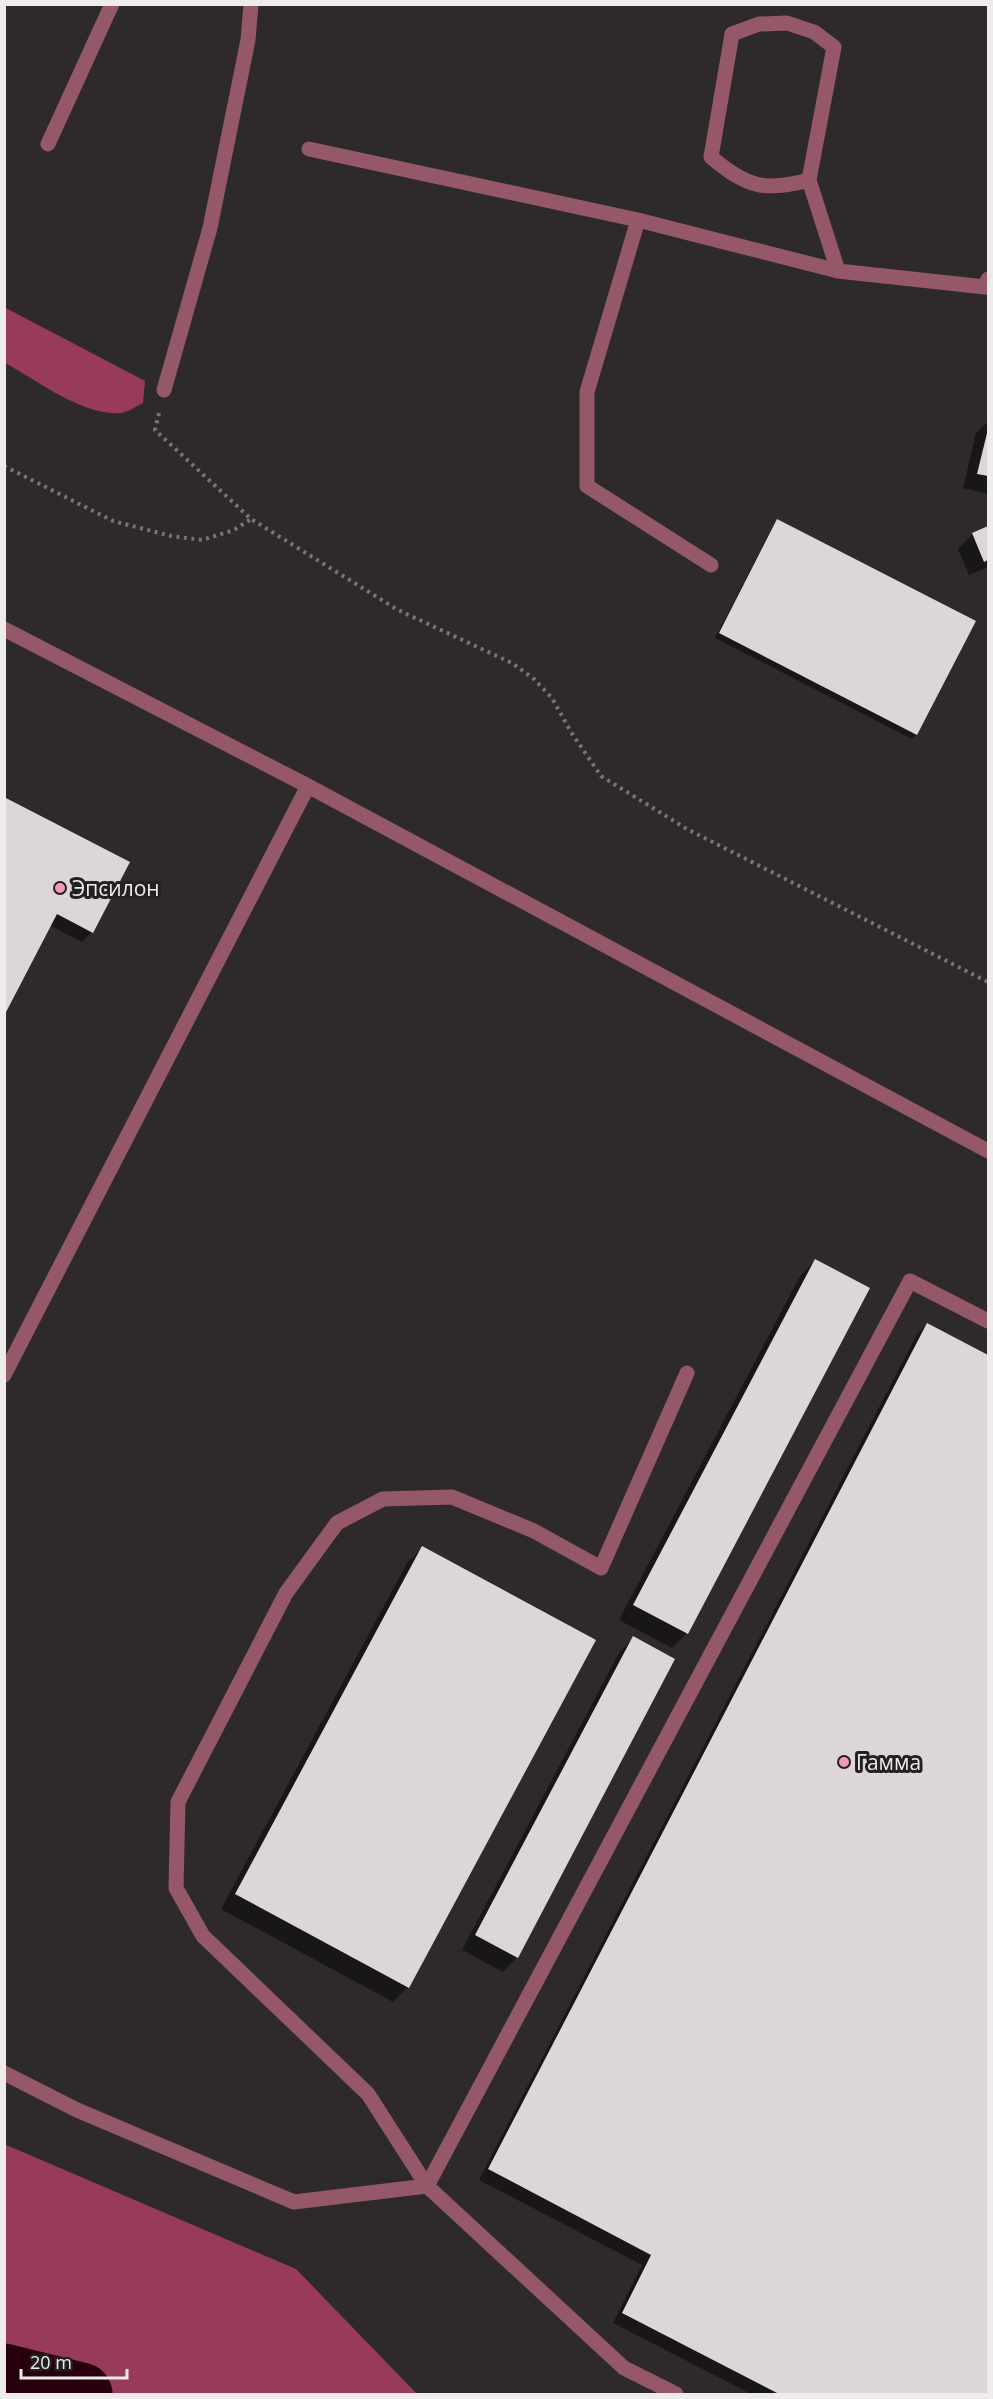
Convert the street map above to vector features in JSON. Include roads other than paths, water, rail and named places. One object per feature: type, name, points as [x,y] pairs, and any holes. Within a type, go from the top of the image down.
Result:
[{"type":"lane","points":[[48,144],[112,4]]},
{"type":"lane","points":[[164,390],[210,228],[248,40],[251,4]]},
{"type":"lane","points":[[809,180],[785,187],[759,185],[733,175],[711,157],[732,34],[759,24],[787,23],[814,32],[834,47],[809,180],[838,272]]},
{"type":"lane","points":[[309,149],[638,220],[838,272],[985,287],[988,279]]},
{"type":"lane","points":[[638,220],[587,392],[587,486],[711,565]]},
{"type":"lane","points":[[4,629],[308,786],[988,1151]]},
{"type":"lane","points":[[4,1375],[308,786]]},
{"type":"lane","points":[[428,2186],[910,1281],[988,1321]]},
{"type":"lane","points":[[676,2394],[624,2368],[428,2186],[368,2094],[202,1936],[176,1888],[178,1802],[286,1593],[337,1523],[383,1499],[452,1497],[534,1531],[601,1568],[687,1373]]},
{"type":"lane","points":[[4,2073],[77,2110],[294,2202],[428,2186]]},
{"type":"waterway","points":[[4,2375],[81,2394]]},
{"type":"place","name":"Эпсилон","points":[[60,888]]},
{"type":"place","name":"Гамма","points":[[844,1762]]}]
